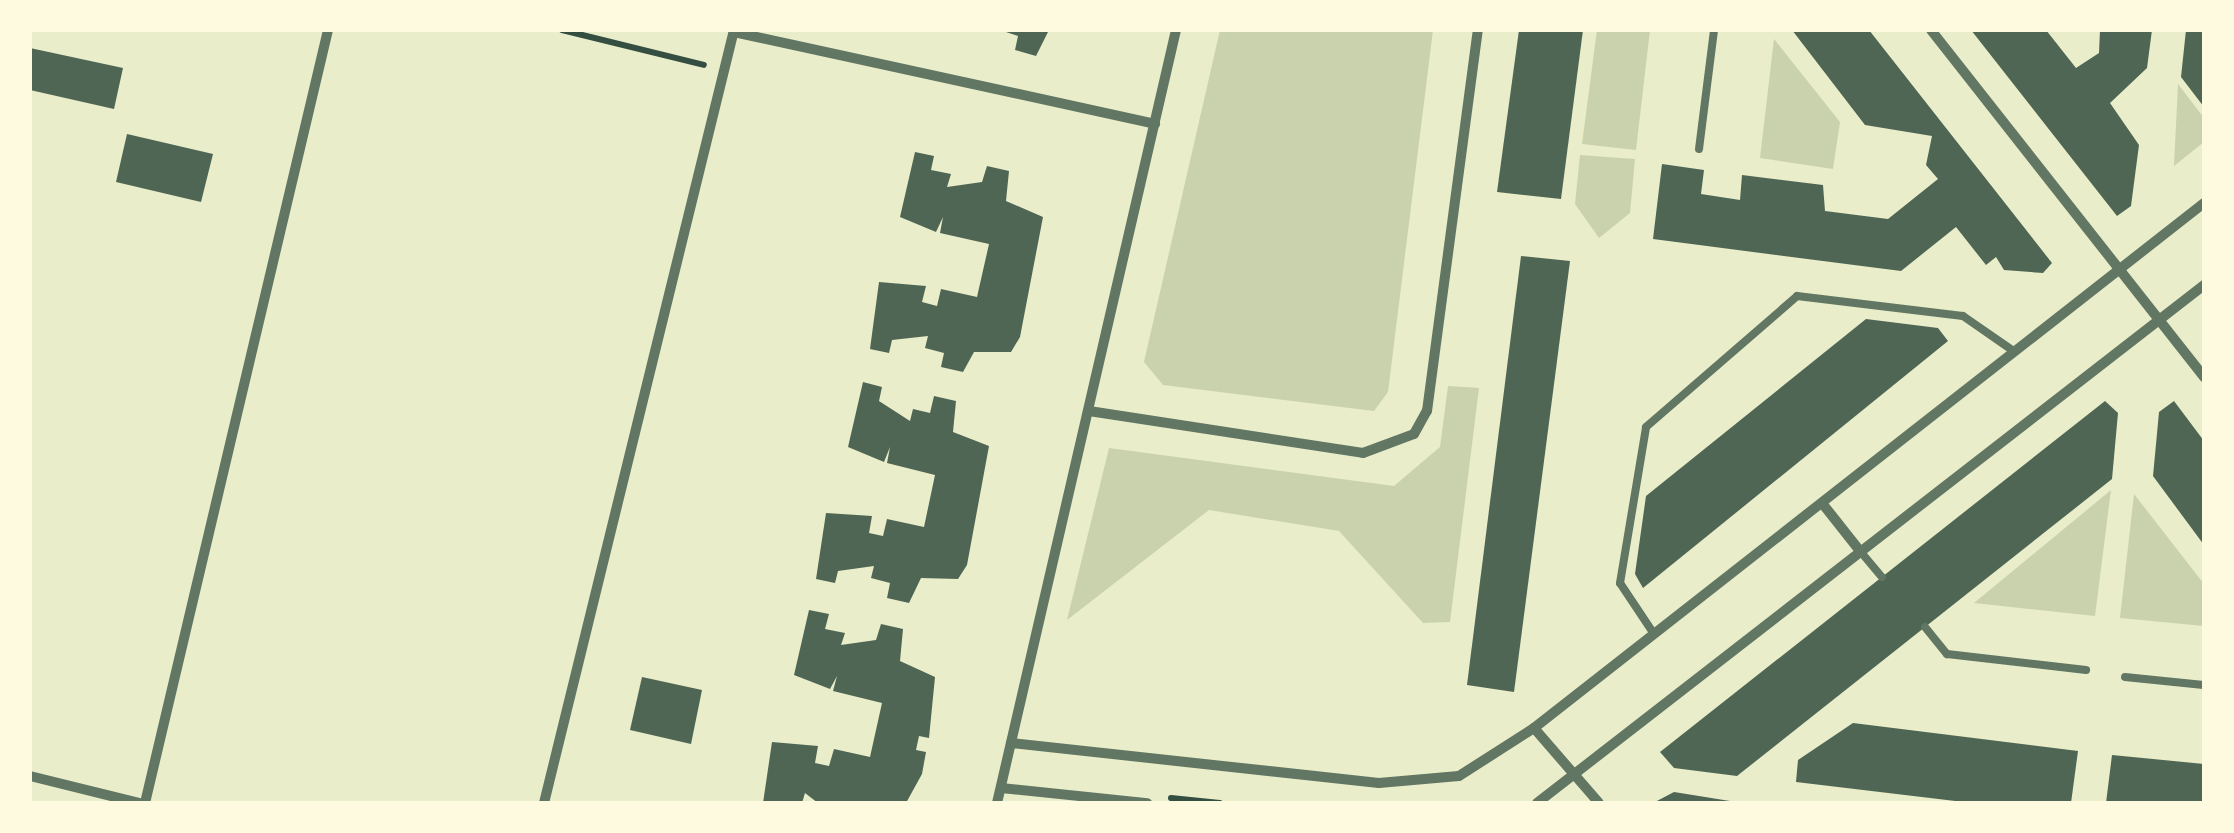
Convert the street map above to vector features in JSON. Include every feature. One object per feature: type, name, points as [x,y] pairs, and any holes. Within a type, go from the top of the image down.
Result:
[{"type":"street","points":[[30,776],[142,803],[328,30]]},
{"type":"street","points":[[997,803],[1176,30]]},
{"type":"street","points":[[1088,411],[1363,453],[1406,442],[1427,411],[1478,30]]},
{"type":"street","points":[[1931,30],[2204,377]]},
{"type":"street","points":[[544,803],[734,31],[1155,124]]},
{"type":"street","points":[[1011,743],[1427,785],[1488,764],[2204,203]]},
{"type":"street","points":[[1537,803],[2204,286]]},
{"type":"street","points":[[1822,503],[1860,551]]},
{"type":"street","points":[[1534,728],[1599,803]]},
{"type":"street","points":[[1001,788],[1147,803]]},
{"type":"lane","points":[[1699,149],[1714,30]]},
{"type":"lane","points":[[1654,634],[1620,583],[1640,442],[1797,296],[1963,316],[2015,352]]},
{"type":"lane","points":[[1860,551],[1882,578]]},
{"type":"lane","points":[[1924,627],[1947,654],[2086,670]]},
{"type":"lane","points":[[2126,677],[2204,686]]},
{"type":"path","points":[[562,30],[724,70]]},
{"type":"green space","points":[[1220,30],[1433,30],[1388,392],[1374,411],[1163,385],[1144,362]]},
{"type":"green space","points":[[1597,30],[1650,30],[1636,150],[1582,144]]},
{"type":"green space","points":[[1774,39],[1840,122],[1833,169],[1760,158]]},
{"type":"green space","points":[[2178,84],[2204,118],[2204,142],[2174,166]]},
{"type":"green space","points":[[1580,155],[1635,159],[1630,213],[1599,238],[1575,204]]},
{"type":"green space","points":[[1448,386],[1479,388],[1450,622],[1423,623],[1339,531],[1209,510],[1067,620],[1109,448],[1394,486],[1440,447]]},
{"type":"green space","points":[[2111,490],[2095,616],[1974,603]]},
{"type":"green space","points":[[2134,494],[2204,584],[2204,626],[2120,618]]},
{"type":"building","points":[[1000,30],[1049,30],[1036,56],[1015,50],[1018,36]]},
{"type":"building","points":[[1519,30],[1583,30],[1561,199],[1497,192]]},
{"type":"building","points":[[1792,30],[1869,30],[2052,263],[2043,273],[2004,270],[1996,257],[1986,265],[1956,227],[1901,271],[1653,239],[1662,164],[1704,170],[1701,194],[1740,200],[1742,175],[1823,185],[1825,211],[1888,219],[1938,179],[1926,165],[1932,136],[1865,125]]},
{"type":"building","points":[[1971,30],[2046,30],[2076,68],[2099,53],[2100,30],[2152,30],[2147,68],[2110,103],[2139,145],[2131,206],[2117,216]]},
{"type":"building","points":[[2186,30],[2204,30],[2204,107],[2181,77]]},
{"type":"building","points":[[30,48],[123,68],[114,109],[30,90]]},
{"type":"building","points":[[127,134],[213,154],[201,202],[116,182]]},
{"type":"building","points":[[915,152],[934,156],[931,170],[951,174],[947,187],[982,182],[987,166],[1009,171],[1006,201],[1043,217],[1020,337],[1011,352],[974,352],[963,372],[941,367],[944,353],[925,348],[928,336],[892,340],[889,353],[870,349],[879,282],[926,286],[922,302],[937,306],[941,289],[977,297],[989,244],[940,233],[943,217],[936,232],[900,217]]},
{"type":"building","points":[[1521,256],[1570,261],[1514,692],[1467,685]]},
{"type":"building","points":[[1866,319],[1938,328],[1948,341],[1643,588],[1635,574],[1646,496]]},
{"type":"building","points":[[863,382],[882,387],[879,401],[910,421],[913,409],[930,413],[934,396],[956,401],[953,432],[989,446],[967,565],[958,579],[921,578],[909,603],[887,598],[890,583],[871,578],[874,566],[838,571],[835,583],[816,579],[826,513],[872,516],[869,533],[883,536],[887,519],[924,527],[935,475],[887,463],[890,447],[884,462],[848,447]]},
{"type":"building","points":[[2105,401],[2118,413],[2112,479],[1737,776],[1674,768],[1660,752]]},
{"type":"building","points":[[2174,401],[2204,441],[2204,545],[2153,476],[2159,412]]},
{"type":"building","points":[[809,610],[829,614],[825,629],[845,633],[841,645],[876,640],[881,624],[903,629],[900,661],[935,677],[929,738],[919,736],[916,750],[926,752],[922,774],[906,803],[818,803],[805,793],[802,803],[763,803],[772,742],[818,746],[815,763],[829,766],[834,749],[870,757],[882,703],[833,691],[837,676],[830,689],[794,675]]},
{"type":"building","points":[[642,677],[702,690],[691,744],[630,730]]},
{"type":"building","points":[[1853,723],[2078,751],[2071,803],[1972,803],[1796,782],[1798,760]]},
{"type":"building","points":[[2112,755],[2204,764],[2204,803],[2106,803]]},
{"type":"building","points":[[1674,792],[1730,801],[1730,803],[1653,803]]}]
